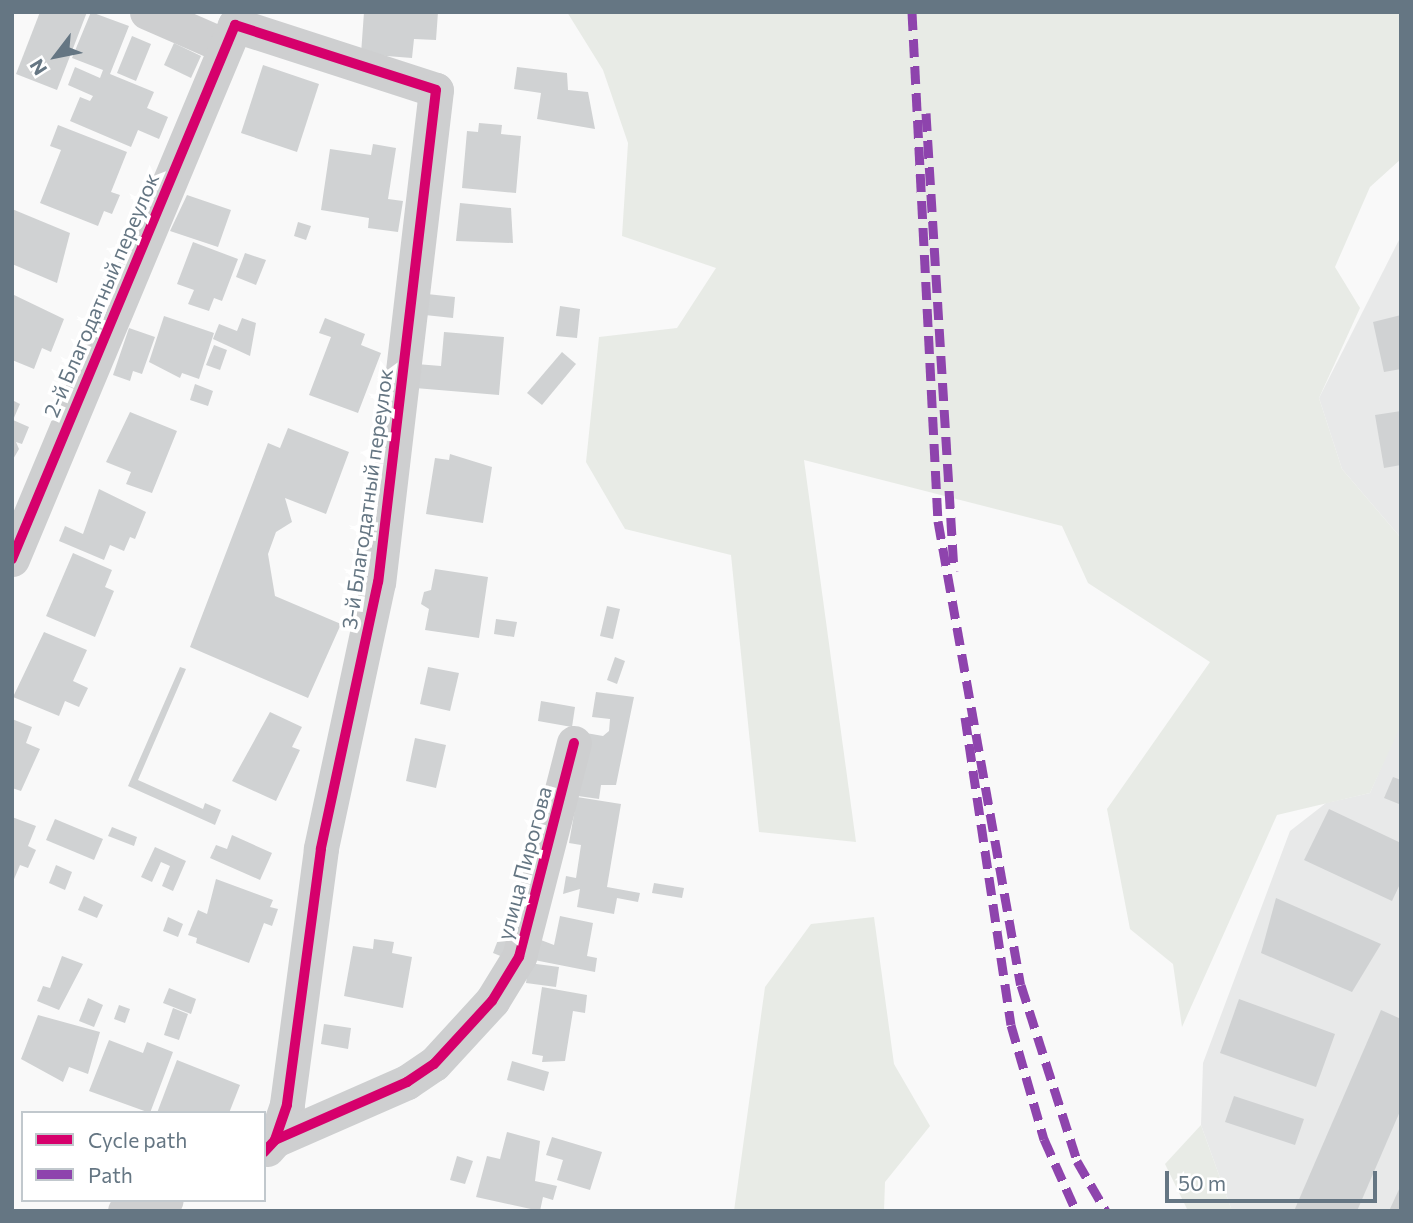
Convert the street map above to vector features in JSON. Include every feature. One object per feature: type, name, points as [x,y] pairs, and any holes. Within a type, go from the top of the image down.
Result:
[{"type":"street","points":[[147,12],[225,46]]},
{"type":"street","name":"3-й Благодатный переулок","points":[[225,46],[235,25],[436,90],[378,582],[321,849],[287,1105],[270,1146]]},
{"type":"street","name":"2-й Благодатный переулок","points":[[12,559],[225,46]]},
{"type":"street","name":"улица Пирогова","points":[[270,1146],[407,1082],[434,1064],[492,1001],[519,957],[574,743]]},
{"type":"street","points":[[125,1211],[159,1202]]},
{"type":"shaded area","points":[[567,12],[1401,12],[1401,159],[1370,187],[1335,267],[1360,308],[1319,398],[1342,469],[1401,538],[1401,725],[1370,793],[1277,815],[1182,1027],[1173,964],[1130,929],[1107,809],[1210,662],[1088,583],[1062,526],[804,460],[856,842],[759,832],[731,555],[625,529],[586,462],[599,337],[677,328],[716,268],[622,236],[628,143],[603,70]]},
{"type":"shaded area","points":[[1401,236],[1401,538],[1342,469],[1319,398]]},
{"type":"shaded area","points":[[1401,721],[1401,1211],[1232,1211],[1201,1125],[1203,1063],[1290,831],[1326,803],[1370,793]]},
{"type":"shaded area","points":[[874,917],[894,1064],[930,1126],[885,1182],[884,1211],[734,1211],[765,987],[811,924]]},
{"type":"shaded area","points":[[1201,1125],[1232,1211],[1188,1211],[1165,1164]]},
{"type":"building","points":[[40,12],[87,12],[57,90],[16,74]]},
{"type":"building","points":[[91,12],[129,26],[110,74],[154,92],[147,108],[168,117],[159,139],[138,130],[131,147],[70,121],[80,97],[90,101],[93,96],[68,85],[75,67],[100,78],[103,70],[72,58]]},
{"type":"building","points":[[364,12],[438,12],[436,40],[414,39],[412,58],[361,54]]},
{"type":"building","points":[[132,36],[151,44],[136,81],[117,73]]},
{"type":"building","points":[[174,43],[201,56],[191,78],[164,65]]},
{"type":"building","points":[[263,65],[319,84],[297,152],[241,133]]},
{"type":"building","points":[[517,67],[567,73],[568,90],[588,92],[595,129],[537,119],[541,93],[514,89]]},
{"type":"building","points":[[479,123],[502,125],[501,134],[521,136],[516,193],[462,188],[467,131],[478,132]]},
{"type":"building","points":[[58,125],[127,152],[111,192],[120,195],[112,214],[104,211],[98,226],[40,203],[61,150],[50,146]]},
{"type":"building","points":[[373,144],[396,148],[388,199],[403,201],[398,232],[368,228],[369,218],[321,210],[330,149],[371,155]]},
{"type":"building","points":[[187,195],[231,210],[218,247],[170,231]]},
{"type":"building","points":[[460,203],[511,208],[513,243],[456,241]]},
{"type":"building","points":[[12,209],[70,233],[57,283],[12,264]]},
{"type":"building","points":[[298,222],[311,226],[306,240],[294,236]]},
{"type":"building","points":[[193,242],[238,259],[222,301],[214,298],[209,311],[188,304],[194,290],[177,284]]},
{"type":"building","points":[[245,253],[266,260],[256,285],[236,277]]},
{"type":"building","points":[[12,294],[64,319],[51,352],[42,348],[34,369],[12,360]]},
{"type":"building","points":[[427,294],[455,297],[453,318],[425,315]]},
{"type":"building","points":[[560,306],[580,309],[577,338],[556,336]]},
{"type":"building","points":[[1401,315],[1401,369],[1384,372],[1373,322]]},
{"type":"building","points":[[164,316],[214,333],[199,379],[182,373],[180,378],[149,362]]},
{"type":"building","points":[[242,318],[256,323],[250,356],[213,339],[219,324],[237,331]]},
{"type":"building","points":[[325,318],[365,334],[361,345],[381,353],[358,413],[309,395],[331,337],[319,333]]},
{"type":"building","points":[[129,328],[155,337],[142,374],[133,371],[130,381],[113,375]]},
{"type":"building","points":[[444,332],[504,337],[499,395],[415,388],[416,364],[441,366]]},
{"type":"building","points":[[214,345],[227,350],[220,370],[206,365]]},
{"type":"building","points":[[562,352],[576,364],[542,405],[527,393]]},
{"type":"building","points":[[195,384],[213,391],[208,406],[190,400]]},
{"type":"building","points":[[12,400],[20,404],[13,420],[29,427],[22,444],[16,442],[19,449],[12,461]]},
{"type":"building","points":[[1401,411],[1401,465],[1384,468],[1375,415]]},
{"type":"building","points":[[130,412],[177,431],[152,493],[126,484],[131,472],[106,462]]},
{"type":"building","points":[[288,428],[349,452],[326,514],[285,498],[292,522],[276,532],[268,554],[275,596],[341,624],[308,698],[190,647],[268,443],[280,448]]},
{"type":"building","points":[[450,454],[492,467],[483,523],[426,514],[435,458],[449,460]]},
{"type":"building","points":[[99,489],[146,512],[135,539],[130,537],[124,551],[110,545],[104,560],[59,541],[65,526],[83,534]]},
{"type":"building","points":[[73,553],[112,570],[105,587],[114,591],[95,637],[46,616]]},
{"type":"building","points":[[435,569],[488,577],[479,638],[425,630],[429,609],[421,604],[424,592],[431,590]]},
{"type":"building","points":[[607,606],[620,609],[613,639],[600,636]]},
{"type":"building","points":[[496,619],[517,622],[514,637],[494,634]]},
{"type":"building","points":[[44,632],[87,650],[73,681],[88,688],[79,707],[65,701],[59,716],[13,697]]},
{"type":"building","points":[[615,657],[625,661],[617,684],[607,680]]},
{"type":"building","points":[[180,667],[186,669],[138,780],[203,809],[205,803],[221,810],[215,825],[128,786]]},
{"type":"building","points":[[428,667],[459,673],[450,711],[420,704]]},
{"type":"building","points":[[596,692],[634,697],[616,785],[601,785],[599,799],[578,796],[586,733],[603,736],[609,731],[610,719],[592,717]]},
{"type":"building","points":[[541,701],[575,707],[572,727],[538,721]]},
{"type":"building","points":[[270,712],[302,727],[292,747],[300,750],[276,801],[232,781]]},
{"type":"building","points":[[12,719],[32,727],[26,743],[40,749],[21,791],[12,788]]},
{"type":"building","points":[[415,738],[446,745],[436,788],[406,781]]},
{"type":"building","points":[[1393,777],[1401,780],[1399,804],[1384,798]]},
{"type":"building","points":[[577,797],[621,804],[607,887],[640,893],[638,902],[617,898],[614,914],[577,907],[580,889],[563,894],[566,876],[576,878],[581,845],[569,843]]},
{"type":"building","points":[[1329,809],[1401,843],[1401,882],[1392,901],[1304,860]]},
{"type":"building","points":[[12,817],[36,826],[28,846],[36,850],[28,868],[20,865],[12,884]]},
{"type":"building","points":[[55,819],[103,839],[94,860],[46,840]]},
{"type":"building","points":[[112,827],[137,837],[134,846],[108,836]]},
{"type":"building","points":[[232,835],[272,853],[260,880],[210,858],[216,845],[227,849]]},
{"type":"building","points":[[155,847],[186,861],[173,891],[162,886],[170,866],[161,862],[152,882],[141,877]]},
{"type":"building","points":[[56,865],[72,872],[65,890],[49,883]]},
{"type":"building","points":[[216,879],[273,900],[270,907],[278,909],[272,926],[264,923],[249,963],[196,943],[197,938],[188,935],[198,910],[207,914]]},
{"type":"building","points":[[654,883],[684,888],[682,898],[652,893]]},
{"type":"building","points":[[84,896],[103,905],[97,918],[78,910]]},
{"type":"building","points":[[1276,898],[1381,944],[1352,992],[1261,953]]},
{"type":"building","points":[[560,916],[593,923],[587,956],[597,958],[595,972],[529,959],[533,937],[554,945]]},
{"type":"building","points":[[168,917],[183,924],[178,937],[163,931]]},
{"type":"building","points":[[504,924],[519,930],[508,959],[493,953]]},
{"type":"building","points":[[374,939],[394,942],[392,953],[412,957],[403,1008],[344,996],[353,946],[373,949]]},
{"type":"building","points":[[62,956],[83,964],[59,1010],[37,1001],[43,986],[50,988]]},
{"type":"building","points":[[529,963],[559,967],[556,987],[526,983]]},
{"type":"building","points":[[542,987],[587,995],[585,1013],[573,1011],[565,1061],[542,1062],[543,1056],[532,1054]]},
{"type":"building","points":[[169,988],[196,999],[191,1014],[163,1003]]},
{"type":"building","points":[[88,998],[103,1005],[94,1027],[79,1021]]},
{"type":"building","points":[[1239,999],[1335,1034],[1316,1087],[1220,1053]]},
{"type":"building","points":[[119,1005],[130,1009],[125,1023],[114,1019]]},
{"type":"building","points":[[173,1008],[188,1014],[179,1040],[164,1035]]},
{"type":"building","points":[[1381,1010],[1401,1019],[1401,1109],[1357,1211],[1294,1211]]},
{"type":"building","points":[[38,1015],[100,1032],[88,1074],[69,1067],[63,1082],[21,1059]]},
{"type":"building","points":[[324,1024],[351,1028],[348,1049],[321,1044]]},
{"type":"building","points":[[109,1040],[143,1053],[147,1042],[173,1052],[151,1111],[89,1091]]},
{"type":"building","points":[[177,1060],[240,1085],[230,1111],[158,1111]]},
{"type":"building","points":[[512,1061],[549,1072],[544,1091],[507,1080]]},
{"type":"building","points":[[1234,1096],[1304,1119],[1295,1145],[1225,1122]]},
{"type":"building","points":[[507,1132],[540,1141],[535,1181],[557,1186],[553,1200],[543,1197],[540,1211],[476,1197],[487,1156],[500,1159]]},
{"type":"building","points":[[552,1137],[602,1152],[590,1190],[557,1180],[563,1160],[546,1155]]},
{"type":"building","points":[[457,1156],[473,1161],[465,1184],[450,1180]]},
{"type":"building","points":[[1401,1185],[1401,1211],[1389,1211]]},
{"type":"marked path","points":[[912,12],[938,521],[1021,985],[1077,1161],[1106,1211]]},
{"type":"marked path","points":[[926,113],[954,571]]},
{"type":"marked path","points":[[965,717],[1011,1025],[1044,1139],[1076,1211]]},
{"type":"cycle path","points":[[12,559],[235,25],[436,90],[378,582],[321,849],[287,1105],[275,1140]]},
{"type":"cycle path","points":[[266,1150],[275,1140],[407,1082],[434,1064],[492,1001],[519,957],[574,743]]}]
